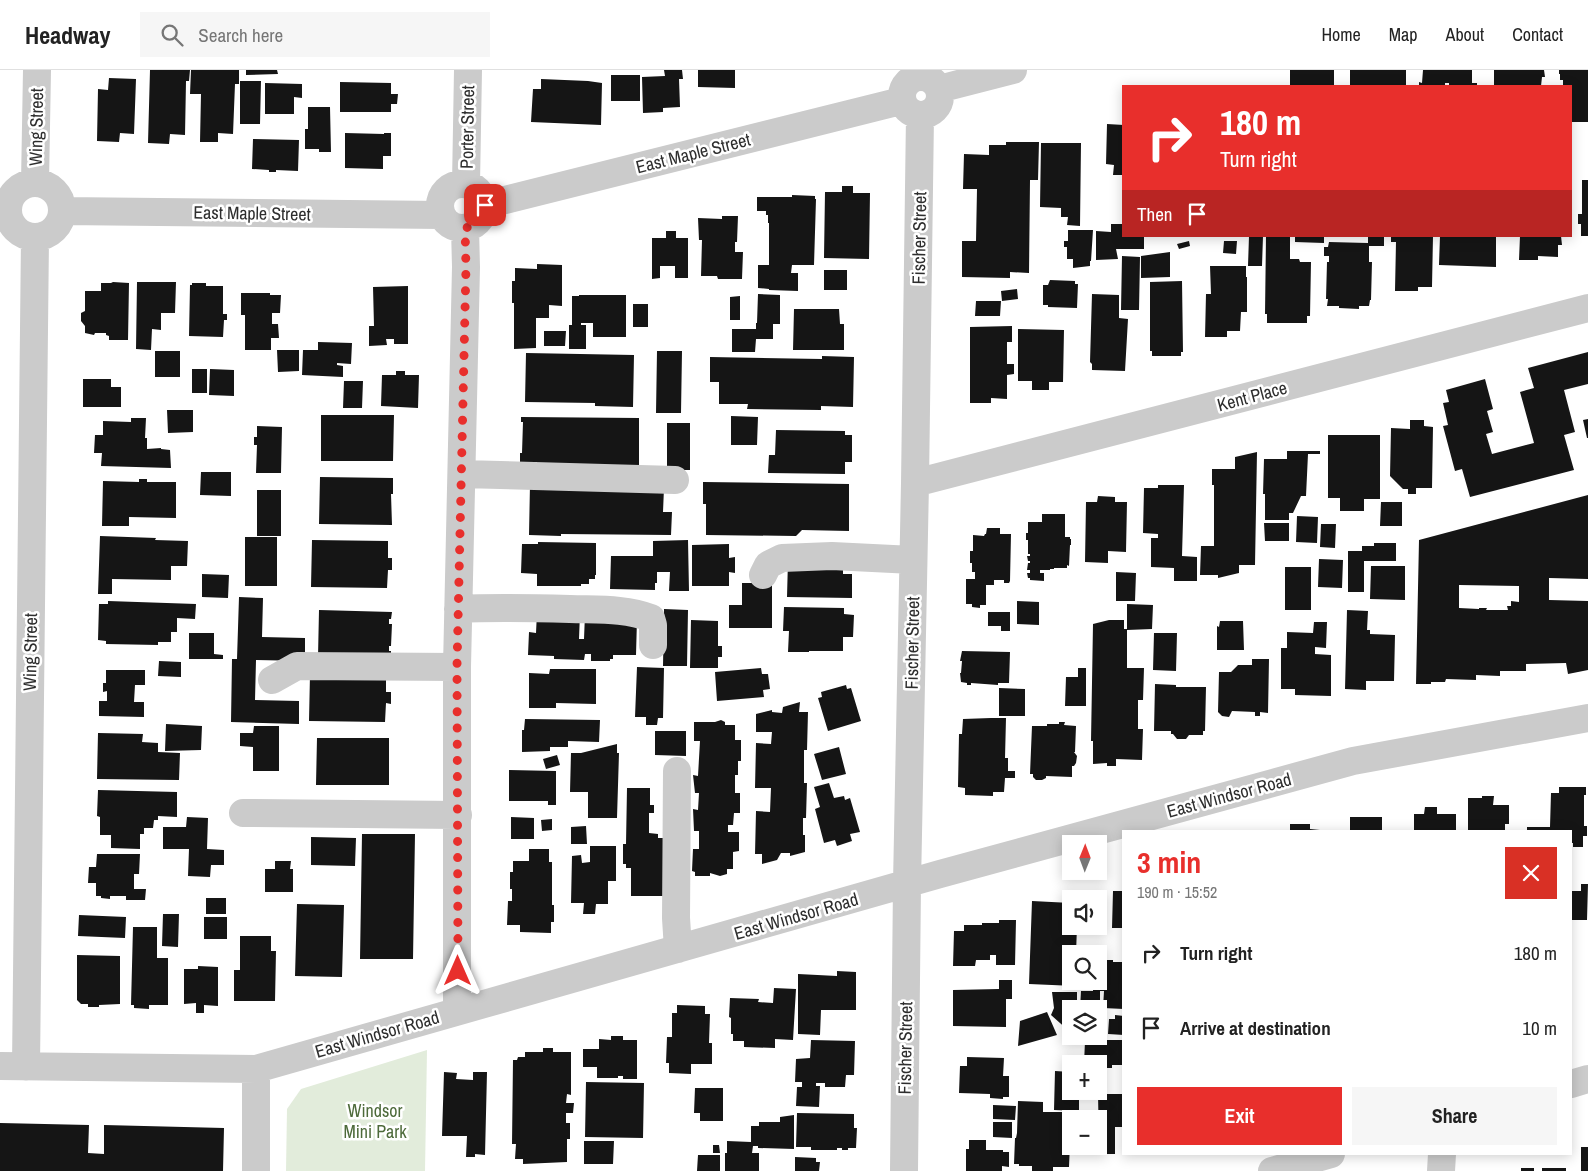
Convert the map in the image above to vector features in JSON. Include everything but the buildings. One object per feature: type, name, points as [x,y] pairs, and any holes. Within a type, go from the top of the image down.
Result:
[{"type":"street","name":"Wing Street","points":[[35,184],[37,70]]},
{"type":"street","name":"Porter Street","points":[[466,184],[468,70]]},
{"type":"street","points":[[911,108],[901,95],[904,84],[914,77],[926,79],[1013,70]]},
{"type":"street","name":"East Maple Street","points":[[485,205],[911,108]]},
{"type":"street","name":"Fischer Street","points":[[904,1171],[906,884],[915,483],[911,108]]},
{"type":"street","points":[[35,184],[43,184],[57,194],[61,202],[62,211],[57,227],[43,236],[35,237],[26,236],[13,225],[4,209],[20,188],[35,184]]},
{"type":"street","points":[[466,184],[474,186],[479,191],[485,205],[482,218],[472,226],[465,228],[451,226],[442,215],[440,208],[443,195],[453,186],[466,184]]},
{"type":"street","name":"East Maple Street","points":[[62,211],[442,215]]},
{"type":"street","points":[[457,1011],[457,666],[466,260],[465,228]]},
{"type":"street","name":"Wing Street","points":[[13,1066],[35,237]]},
{"type":"street","name":"Kent Place","points":[[915,483],[1588,308]]},
{"type":"street","points":[[462,474],[675,480]]},
{"type":"street","points":[[763,575],[768,565],[782,558],[832,556],[913,560]]},
{"type":"street","points":[[458,609],[492,607],[636,612],[651,618],[653,645]]},
{"type":"street","points":[[272,680],[297,666],[457,666]]},
{"type":"street","name":"East Windsor Road","points":[[13,1066],[256,1069],[906,884],[1353,761],[1588,718]]},
{"type":"street","points":[[677,770],[676,918],[678,949]]},
{"type":"street","points":[[243,813],[458,814]]},
{"type":"street","points":[[256,1069],[256,1171]]},
{"type":"street","points":[[1572,1084],[1588,1079]]},
{"type":"street","points":[[1272,1171],[1328,1155]]},
{"type":"street","points":[[1442,1155],[1442,1171]]},
{"type":"green space","name":"Windsor Mini Park","points":[[427,1050],[425,1171],[286,1171],[287,1109],[301,1089]]},
{"type":"route","points":[[458,971],[457,666],[466,267],[465,228],[472,226],[482,218],[485,205]]}]
